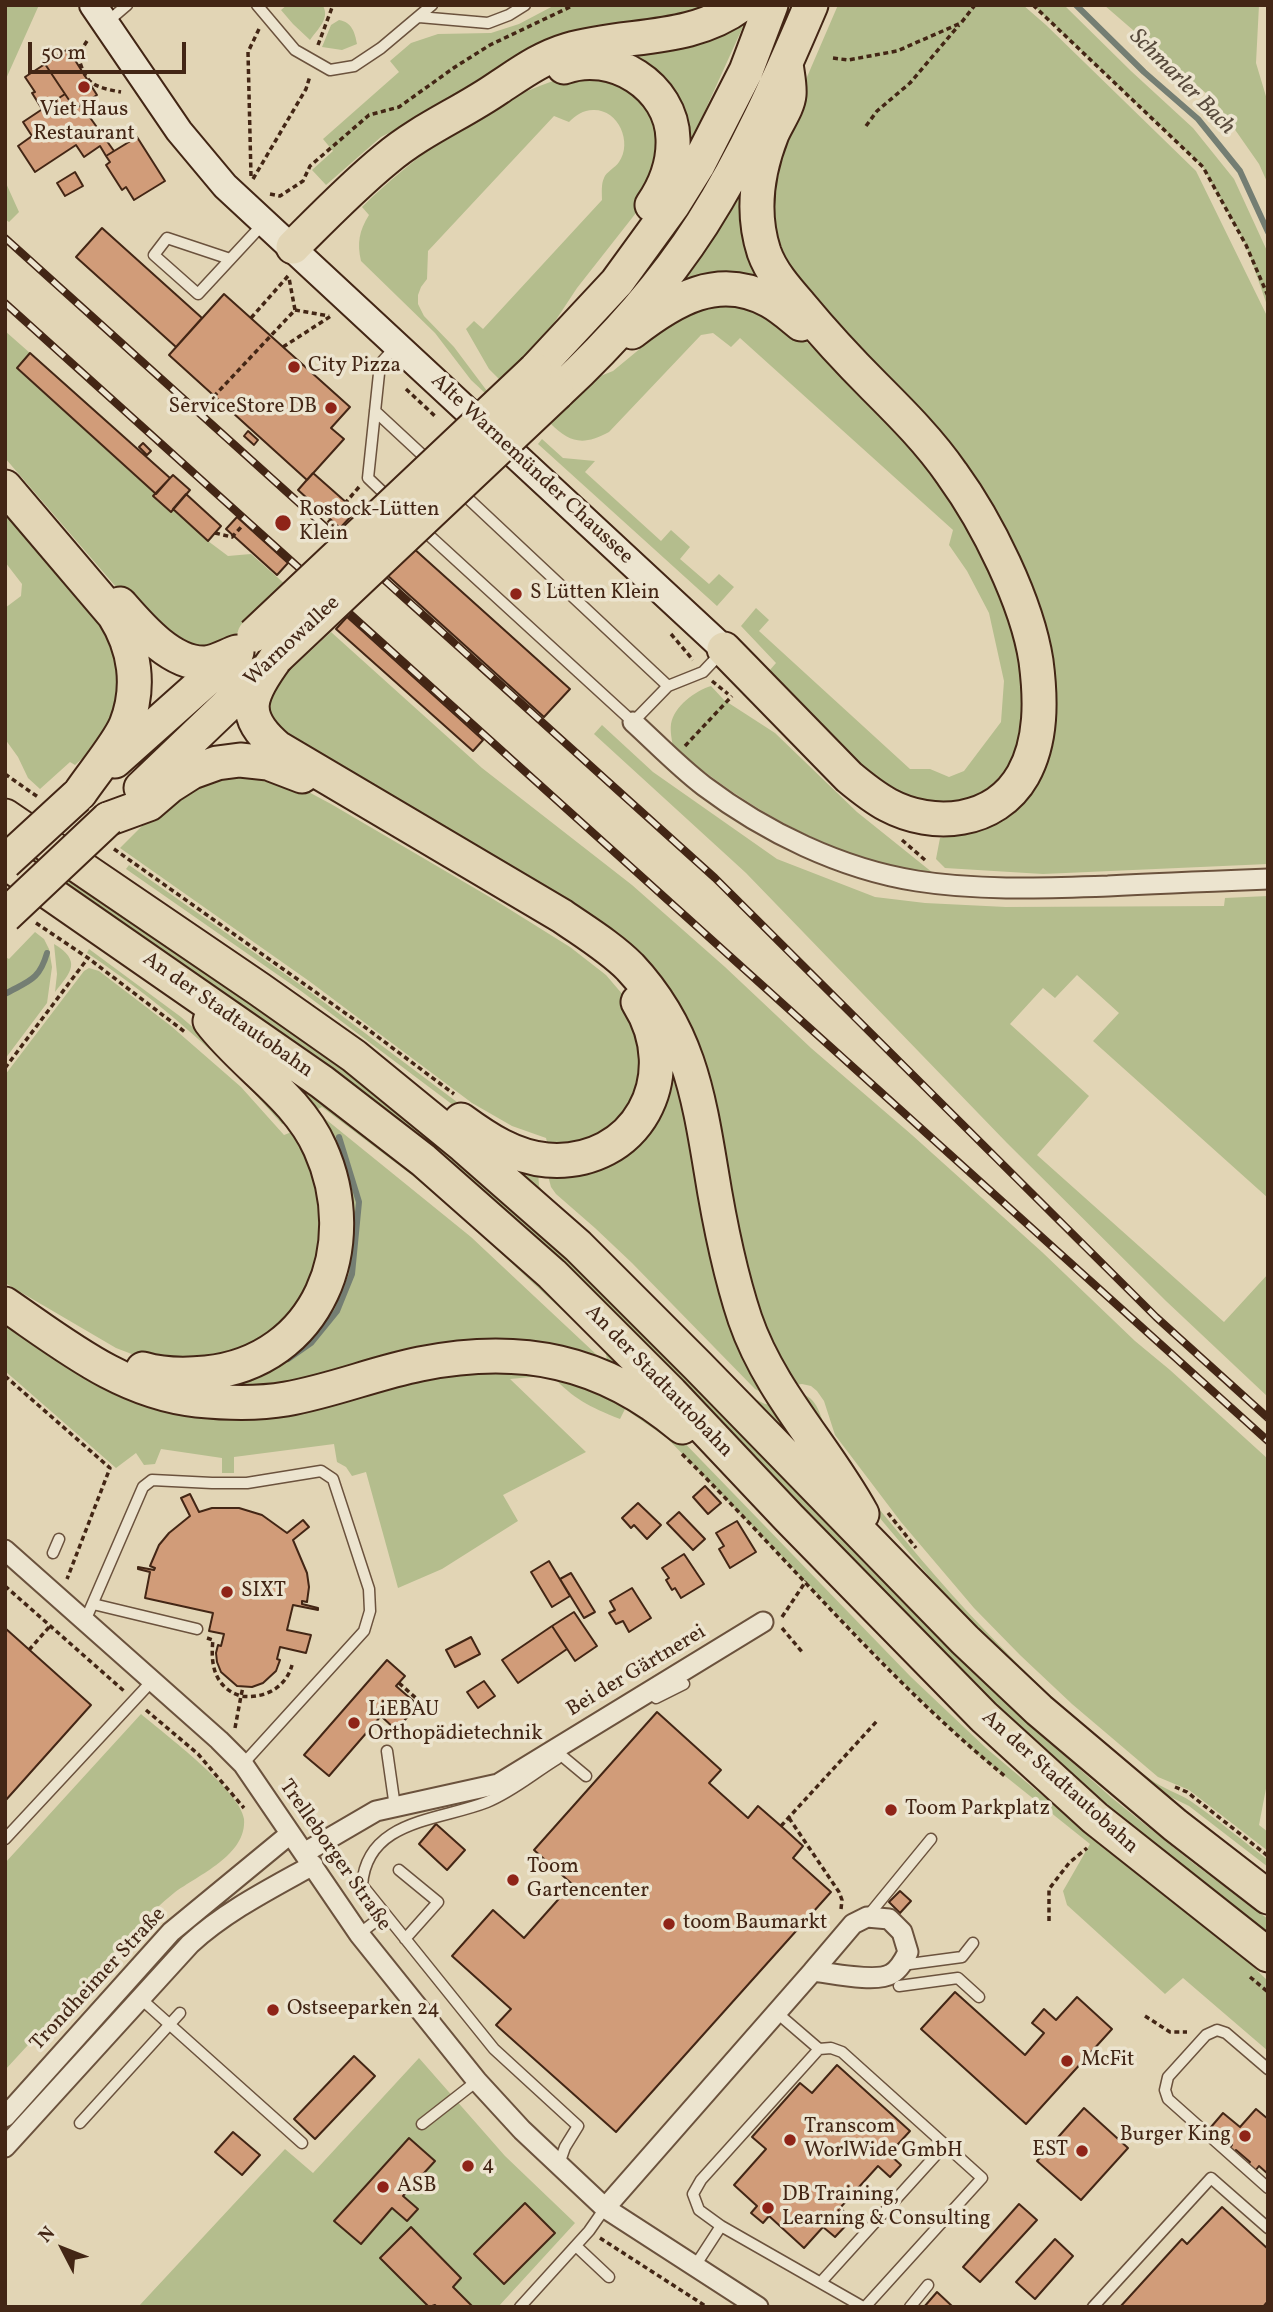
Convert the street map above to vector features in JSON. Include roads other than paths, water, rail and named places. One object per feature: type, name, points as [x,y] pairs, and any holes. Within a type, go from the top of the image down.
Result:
[{"type":"highway","points":[[293,247],[386,158],[522,70],[567,50],[605,41],[687,31],[712,23],[741,5]]},
{"type":"highway","points":[[546,382],[587,316],[645,244],[698,165],[746,71],[771,5]]},
{"type":"highway","points":[[582,370],[667,272],[701,224],[757,126],[811,5]]},
{"type":"highway","points":[[498,88],[526,82],[569,66],[594,62],[614,65],[635,75],[654,90],[665,108],[673,137],[672,160],[667,178],[628,241],[594,283],[587,316]]},
{"type":"highway","points":[[713,660],[750,677],[849,777],[872,795],[908,814],[933,820],[958,819],[990,807],[1013,789],[1023,775],[1036,738],[1039,707],[1035,660],[1018,600],[995,548],[953,474],[928,443],[836,348],[782,284],[765,255],[757,223],[759,174],[789,97],[786,63]]},
{"type":"highway","points":[[582,370],[672,305],[694,293],[720,288],[743,290],[770,301],[836,348]]},
{"type":"highway","name":"Warnowallee","points":[[5,862],[78,794],[256,648],[546,382],[582,370]]},
{"type":"highway","points":[[5,470],[144,631],[162,646],[191,662],[208,663],[256,648],[257,683],[252,712],[262,734],[278,748],[562,916],[620,958],[650,992],[673,1026],[690,1067],[704,1125],[719,1213],[746,1320],[764,1362],[811,1439],[856,1504],[888,1562]]},
{"type":"highway","points":[[5,487],[114,615],[124,631],[133,656],[135,678],[125,727],[78,794]]},
{"type":"highway","name":"Warnowallee","points":[[5,916],[108,819],[256,648]]},
{"type":"highway","points":[[108,819],[149,804],[192,772],[217,764],[240,760],[268,764],[304,777],[566,933],[594,953],[621,979],[640,1004],[651,1028],[656,1051],[653,1092],[636,1125],[611,1147],[590,1156],[567,1161],[544,1160],[516,1153],[491,1142],[394,1068],[354,1056]]},
{"type":"highway","name":"An der Stadtautobahn","points":[[5,816],[354,1056],[464,1146],[578,1246],[888,1562],[1039,1710],[1175,1825],[1268,1896]]},
{"type":"highway","name":"An der Stadtautobahn","points":[[5,862],[322,1082],[423,1160],[552,1274],[984,1717],[1095,1818],[1268,1955]]},
{"type":"highway","points":[[5,1290],[120,1362],[152,1371],[187,1375],[224,1371],[256,1359],[287,1339],[314,1309],[330,1277],[337,1244],[338,1210],[332,1177],[319,1146],[304,1121],[220,1034],[181,983]]},
{"type":"highway","points":[[5,1304],[107,1372],[143,1388],[194,1400],[244,1403],[287,1399],[420,1364],[465,1358],[512,1356],[558,1361],[601,1375],[639,1396],[680,1426],[727,1475],[789,1518]]},
{"type":"street","name":"Alte Warnemünder Chaussee","points":[[95,23],[225,186],[397,346],[713,660]]},
{"type":"street","points":[[633,722],[704,786],[760,822],[826,855],[863,868],[916,881],[1047,888],[1268,879]]},
{"type":"street","name":"Trelleborger Straße","points":[[5,1550],[89,1613],[152,1681],[243,1764],[359,1934],[477,2081],[522,2130],[605,2207],[758,2307]]},
{"type":"street","name":"Bei der Gärtnerei","points":[[309,1859],[376,1811],[498,1784],[763,1622]]},
{"type":"street","name":"Trondheimer Straße","points":[[5,2117],[171,1932],[290,1834]]},
{"type":"street","name":"Trondheimer Straße","points":[[5,2147],[139,1998],[207,1928],[309,1859]]},
{"type":"street","points":[[605,2207],[853,1924],[867,1917],[889,1919],[902,1932],[908,1952],[902,1965],[890,1975],[871,1977],[813,1971]]},
{"type":"street","name":"Trondheimer Straße","points":[[40,2078],[56,2091]]},
{"type":"lane","points":[[95,23],[127,5]]},
{"type":"lane","points":[[257,5],[295,50],[330,70],[354,65],[381,48],[432,5]]},
{"type":"lane","points":[[419,17],[488,23],[525,5]]},
{"type":"lane","points":[[230,259],[167,238],[154,255],[198,294],[265,222]]},
{"type":"lane","points":[[397,346],[380,364],[368,478],[633,722],[668,686],[713,660]]},
{"type":"lane","points":[[375,411],[442,474]]},
{"type":"lane","points":[[452,483],[668,686]]},
{"type":"lane","points":[[197,1629],[89,1613],[143,1488],[152,1480],[247,1483],[321,1471],[333,1479],[369,1590],[370,1611],[364,1631],[243,1764]]},
{"type":"lane","points":[[54,1553],[59,1539]]},
{"type":"lane","points":[[5,1839],[152,1681]]},
{"type":"lane","points":[[559,2164],[565,2147],[578,2126],[494,2049],[362,1885],[363,1870],[380,1842],[397,1830],[489,1801],[659,1696],[684,1684]]},
{"type":"lane","points":[[387,1751],[395,1807]]},
{"type":"lane","points":[[562,1756],[586,1776]]},
{"type":"lane","points":[[1175,1825],[1214,1840]]},
{"type":"lane","points":[[867,1917],[931,1839]]},
{"type":"lane","points":[[398,1870],[438,1902],[405,1939]]},
{"type":"lane","points":[[359,1934],[385,1914]]},
{"type":"lane","points":[[902,1965],[962,1957],[973,1943]]},
{"type":"lane","points":[[899,1986],[958,1978],[979,1997]]},
{"type":"lane","points":[[139,1998],[302,2143]]},
{"type":"lane","points":[[776,2012],[819,2049]]},
{"type":"lane","points":[[80,2123],[180,2013]]},
{"type":"lane","points":[[1268,2069],[1226,2033],[1217,2030],[1206,2035],[1168,2077],[1165,2090],[1168,2099],[1268,2188]]},
{"type":"lane","points":[[831,2048],[842,2052],[945,2145],[982,2178],[864,2307],[722,2226],[699,2210],[693,2194],[701,2180],[819,2049],[831,2048]]},
{"type":"lane","points":[[422,2124],[477,2081]]},
{"type":"lane","points":[[821,2282],[945,2145]]},
{"type":"lane","points":[[1093,2307],[1211,2178],[1268,2228]]},
{"type":"lane","points":[[520,2307],[589,2231],[605,2207]]},
{"type":"lane","points":[[695,2266],[722,2226]]},
{"type":"lane","points":[[576,2246],[609,2277]]},
{"type":"lane","points":[[910,2307],[928,2285]]},
{"type":"waterway","name":"Schmarler Bach","points":[[1076,5],[1144,72],[1198,119],[1240,171],[1268,232]]},
{"type":"waterway","points":[[5,994],[36,975],[47,953]]},
{"type":"waterway","points":[[288,1359],[311,1343],[337,1311],[352,1274],[359,1202],[339,1137]]},
{"type":"railway","points":[[5,238],[715,878],[1156,1317],[1268,1418]]},
{"type":"railway","points":[[5,303],[1268,1441]]},
{"type":"place","name":"Viet Haus Restaurant","points":[[84,87]]},
{"type":"place","name":"City Pizza","points":[[294,367]]},
{"type":"place","name":"ServiceStore DB","points":[[331,408]]},
{"type":"place","name":"Rostock-Lütten Klein","points":[[283,523]]},
{"type":"place","name":"S Lütten Klein","points":[[516,594]]},
{"type":"place","name":"SIXT","points":[[227,1592]]},
{"type":"place","name":"LiEBAU Orthopädietechnik","points":[[354,1723]]},
{"type":"place","name":"Toom Parkplatz","points":[[891,1810]]},
{"type":"place","name":"Toom Gartencenter","points":[[513,1880]]},
{"type":"place","name":"toom Baumarkt","points":[[669,1924]]},
{"type":"place","name":"Ostseeparken 24","points":[[273,2010]]},
{"type":"place","name":"McFit","points":[[1067,2061]]},
{"type":"place","name":"Burger King","points":[[1245,2136]]},
{"type":"place","name":"Transcom WorlWide GmbH","points":[[790,2140]]},
{"type":"place","name":"EST","points":[[1082,2151]]},
{"type":"place","name":"4","points":[[468,2166]]},
{"type":"place","name":"ASB","points":[[383,2187]]},
{"type":"place","name":"DB Training, Learning & Consulting","points":[[768,2208]]}]
